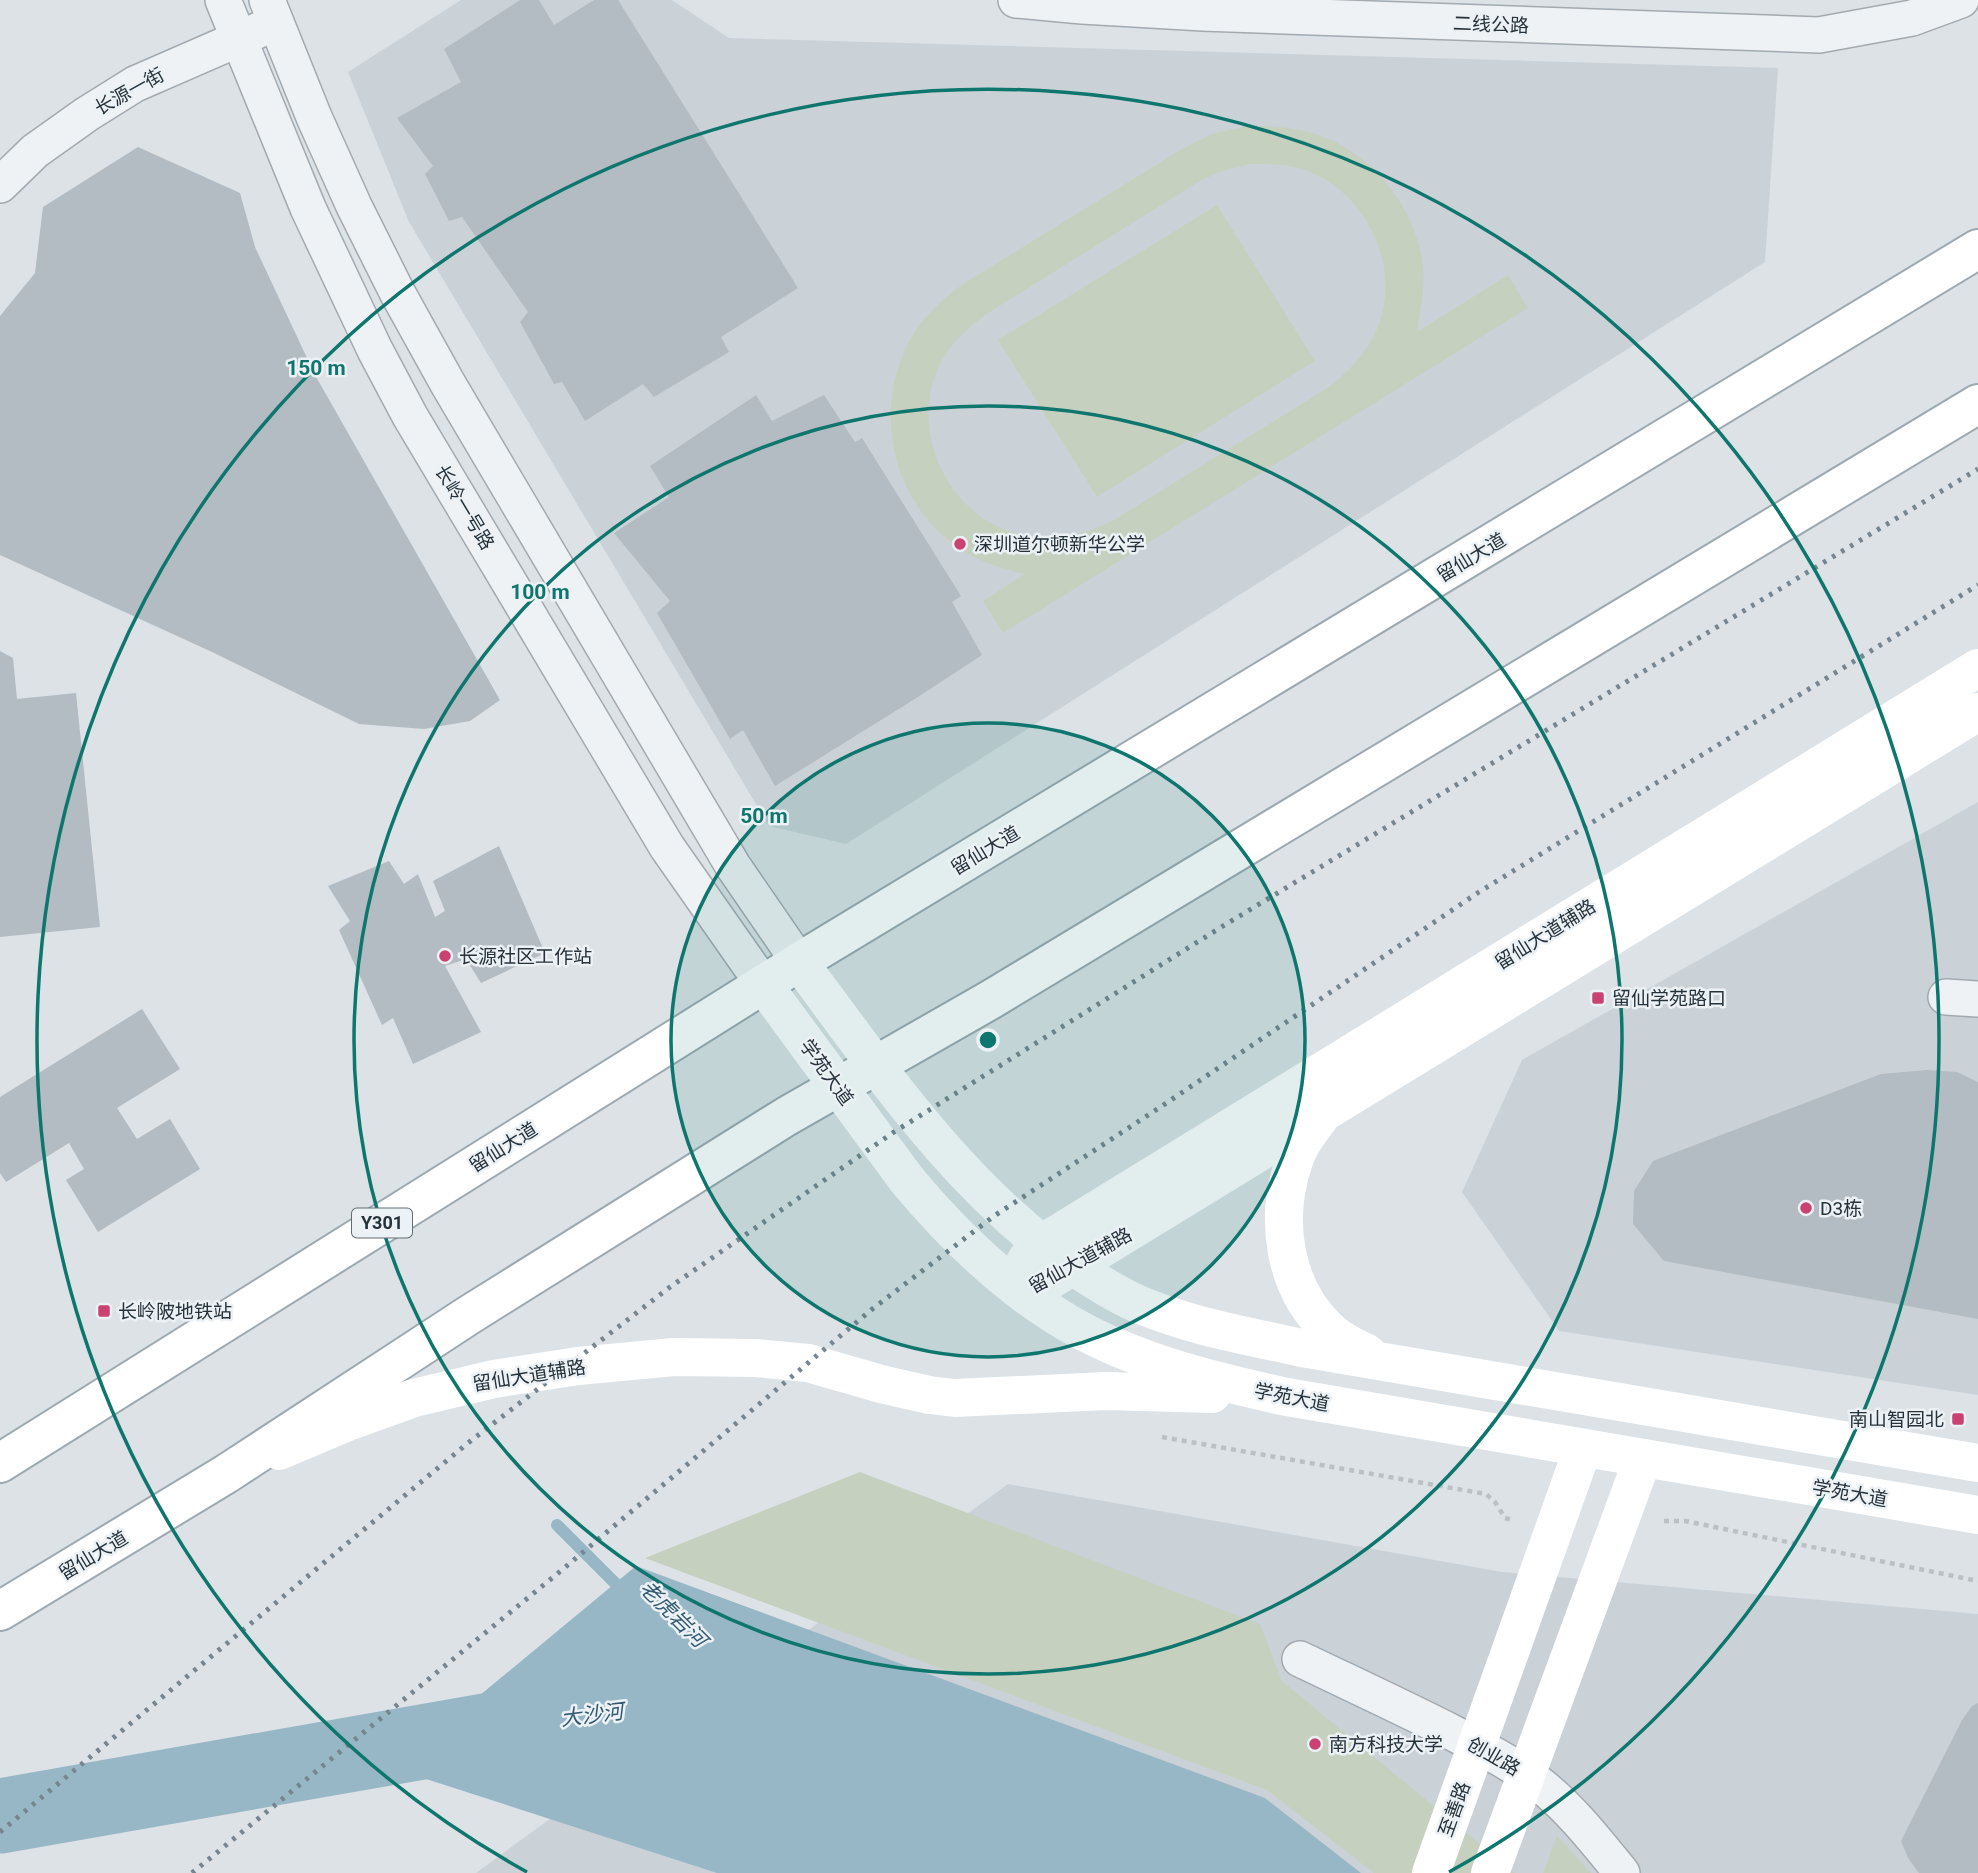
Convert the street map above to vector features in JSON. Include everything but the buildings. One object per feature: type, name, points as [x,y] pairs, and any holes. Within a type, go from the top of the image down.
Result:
[{"type":"main road","name":"留仙大道","points":[[0,1463],[763,984],[1978,249]]},
{"type":"main road","name":"留仙大道","points":[[0,1611],[226,1474],[493,1300],[787,1116],[990,1000],[1978,404]]},
{"type":"main road","name":"留仙大道辅路","points":[[1978,667],[1041,1244],[1030,1253],[1024,1264],[1020,1280],[1026,1295],[1978,712]]},
{"type":"main road","points":[[799,962],[876,1065],[984,1192],[1041,1244],[1073,1267],[1142,1306],[1190,1322],[1301,1348],[1978,1463]]},
{"type":"main road","name":"学苑大道","points":[[763,984],[871,1133],[932,1210],[967,1247],[1026,1295],[1084,1332],[1128,1353],[1181,1371],[1287,1398],[1978,1515]]},
{"type":"main road","points":[[1322,1114],[1305,1138],[1287,1186],[1285,1243],[1291,1269],[1313,1311],[1330,1331],[1350,1345],[1392,1363]]},
{"type":"main road","name":"留仙大道辅路","points":[[226,1474],[350,1421],[414,1398],[494,1379],[578,1366],[674,1357],[756,1357],[807,1363],[881,1384],[955,1398],[1106,1391],[1287,1398]]},
{"type":"main road","name":"至善路","points":[[1431,1873],[1583,1448]]},
{"type":"main road","points":[[1490,1873],[1643,1458]]},
{"type":"street","name":"长岭一号路","points":[[223,0],[334,267],[410,416],[667,847],[763,984]]},
{"type":"street","name":"二线公路","points":[[1016,0],[1202,13],[1819,36],[1912,19],[1961,0]]},
{"type":"street","name":"长源一街","points":[[0,185],[34,151],[135,83],[239,38],[271,11]]},
{"type":"street","points":[[271,11],[354,206],[397,292],[448,384],[733,866],[799,962]]},
{"type":"street","name":"创业路","points":[[1300,1659],[1429,1720],[1526,1774],[1560,1802],[1622,1873]]},
{"type":"path","points":[[1158,1436],[1486,1494],[1495,1502],[1504,1518],[1517,1520]]},
{"type":"path","points":[[1654,1524],[1667,1520],[1685,1521],[1978,1581]]},
{"type":"shaded area","name":"深圳道尔顿新华公学","points":[[461,0],[672,0],[729,38],[1778,68],[1765,262],[846,844],[769,826],[409,222],[348,72]]},
{"type":"shaded area","points":[[1978,802],[1978,1395],[1559,1331],[1462,1192],[1522,1060]]},
{"type":"shaded area","name":"南方科技大学","points":[[1008,1484],[1502,1572],[1978,1614],[1978,1873],[476,1873]]},
{"type":"green space","points":[[1247,126],[1299,130],[1336,143],[1356,154],[1373,169],[1402,204],[1419,246],[1423,285],[1417,332],[1508,275],[1528,308],[1003,633],[983,601],[1025,574],[987,563],[966,552],[940,533],[920,510],[905,483],[895,453],[891,423],[893,392],[900,361],[924,319],[963,284],[1182,149],[1212,134]],"holes":[[[1251,164],[1298,168],[1326,180],[1345,194],[1361,212],[1373,232],[1381,254],[1385,301],[1375,334],[1358,359],[1329,387],[1114,520],[1095,528],[1067,536],[1037,537],[1006,530],[979,515],[958,495],[941,469],[931,441],[929,411],[934,381],[947,352],[985,315],[1200,181],[1225,170]]]},
{"type":"green space","points":[[1217,205],[1315,361],[1097,497],[998,340]]},
{"type":"green space","points":[[860,1472],[1260,1624],[1282,1681],[1515,1873],[1374,1873],[1267,1790],[645,1558]]},
{"type":"green space","points":[[1557,1836],[1591,1873],[1543,1873]]},
{"type":"water","points":[[636,1566],[1265,1798],[1361,1873],[717,1873],[392,1768]]},
{"type":"waterway","name":"老虎岩河","points":[[557,1525],[626,1594]]},
{"type":"waterway","name":"大沙河","points":[[0,1816],[525,1724]]},
{"type":"railway","points":[[0,1832],[468,1443],[670,1287],[894,1132],[1223,926],[1978,469]]},
{"type":"railway","points":[[192,1873],[557,1574],[871,1310],[994,1216],[1479,892],[1978,585]]},
{"type":"place","name":"深圳道尔顿新华公学","points":[[960,544]]},
{"type":"place","name":"长源社区工作站","points":[[445,956]]},
{"type":"place","name":"留仙学苑路口","points":[[1598,998]]},
{"type":"place","name":"D3栋","points":[[1806,1208]]},
{"type":"place","name":"长岭陂地铁站","points":[[104,1311]]},
{"type":"place","name":"南山智园北","points":[[1958,1419]]},
{"type":"place","name":"南方科技大学","points":[[1315,1744]]}]
